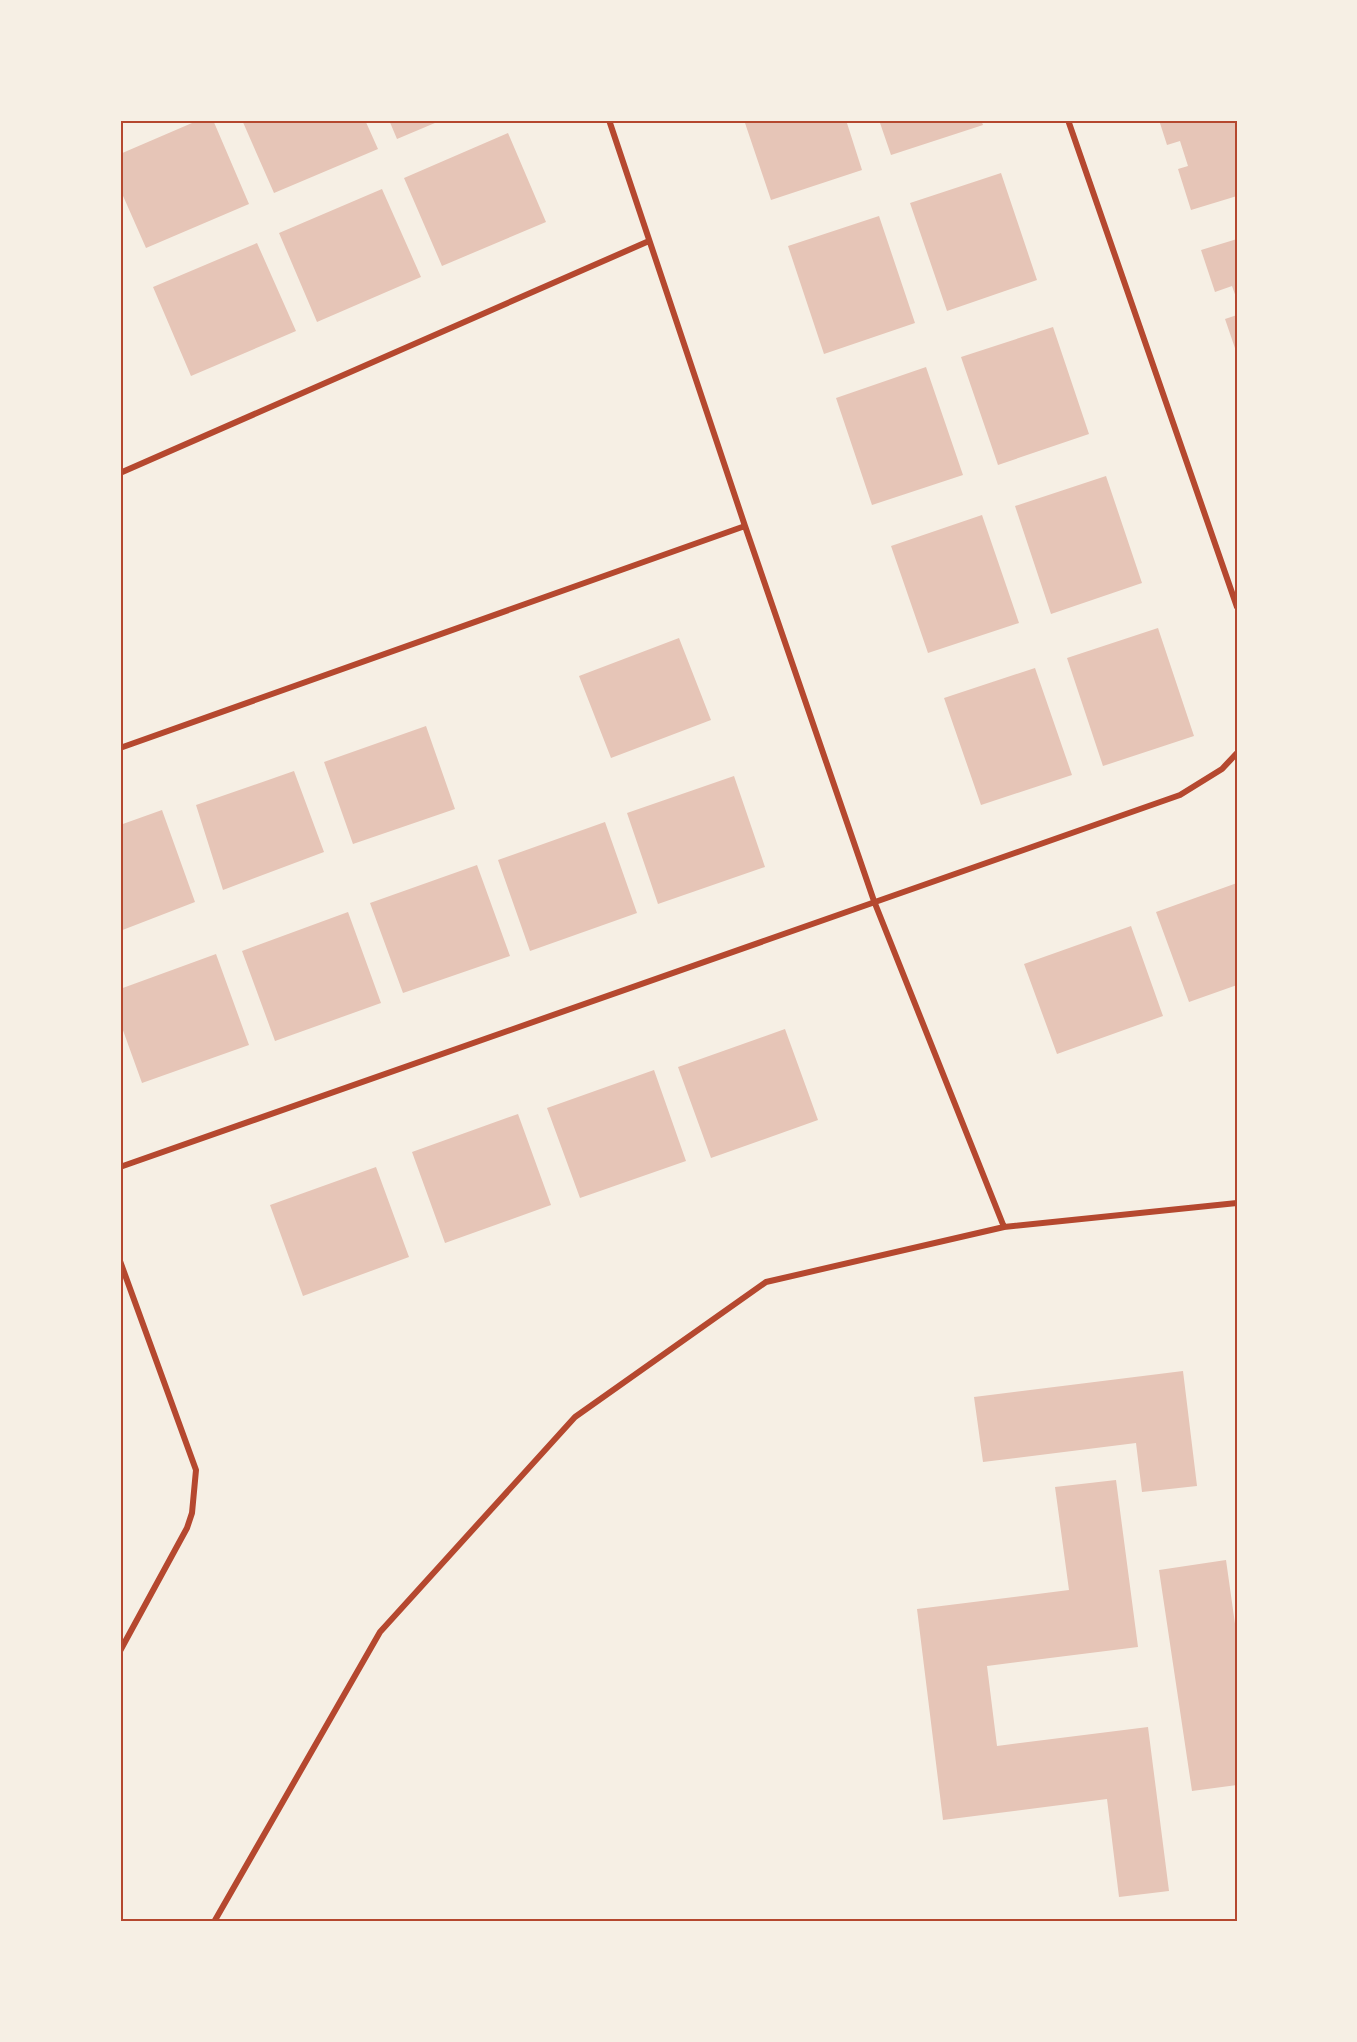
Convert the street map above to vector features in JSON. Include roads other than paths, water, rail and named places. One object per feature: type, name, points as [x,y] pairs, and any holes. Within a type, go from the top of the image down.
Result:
[{"type":"street","points":[[609,120],[874,902],[1004,1227]]},
{"type":"street","points":[[1068,120],[1237,607]]},
{"type":"street","points":[[120,473],[649,241]]},
{"type":"street","points":[[120,748],[745,526]]},
{"type":"street","points":[[120,1167],[1180,795],[1222,769],[1237,753]]},
{"type":"street","points":[[214,1922],[380,1632],[575,1417],[766,1282],[1004,1227],[1237,1203]]},
{"type":"street","points":[[120,1261],[196,1470],[192,1513],[187,1528],[120,1651]]}]
